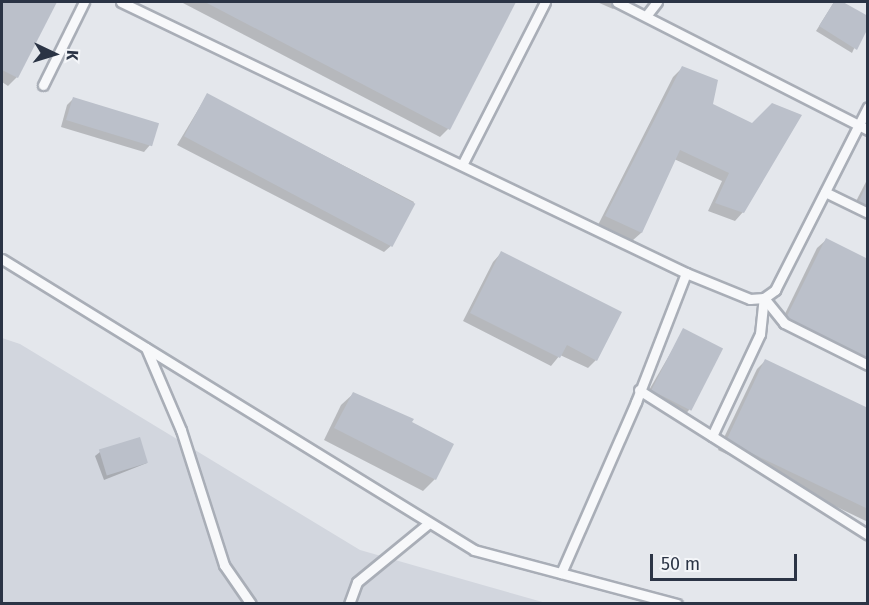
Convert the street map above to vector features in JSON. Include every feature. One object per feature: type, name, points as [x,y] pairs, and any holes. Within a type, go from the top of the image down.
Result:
[{"type":"lane","points":[[43,85],[84,2]]},
{"type":"lane","points":[[121,2],[686,273],[750,300],[764,298],[775,290],[825,192],[863,128],[867,107]]},
{"type":"lane","points":[[462,165],[546,2]]},
{"type":"lane","points":[[617,2],[863,128]]},
{"type":"lane","points":[[646,16],[657,2]]},
{"type":"lane","points":[[825,192],[867,213]]},
{"type":"lane","points":[[2,259],[474,550],[677,603]]},
{"type":"lane","points":[[561,573],[686,273]]},
{"type":"lane","points":[[764,298],[784,323],[867,365]]},
{"type":"lane","points":[[712,436],[760,334],[764,298]]},
{"type":"lane","points":[[146,348],[182,430],[224,565],[251,603]]},
{"type":"lane","points":[[639,390],[867,535]]},
{"type":"lane","points":[[349,603],[357,582],[429,523]]},
{"type":"shaded area","points":[[2,338],[20,344],[360,550],[546,603],[2,603]]},
{"type":"building","points":[[2,2],[57,2],[18,78],[2,70]]},
{"type":"building","points":[[205,2],[516,2],[450,130]]},
{"type":"building","points":[[834,2],[843,2],[868,16],[868,28],[857,50],[819,26]]},
{"type":"building","points":[[682,66],[718,80],[713,104],[752,123],[772,103],[802,115],[744,213],[715,203],[729,173],[680,150],[642,233],[605,216]]},
{"type":"building","points":[[207,93],[415,204],[392,247],[184,136]]},
{"type":"building","points":[[73,97],[159,123],[152,146],[66,120]]},
{"type":"building","points":[[868,182],[868,207],[858,203]]},
{"type":"building","points":[[826,238],[868,259],[868,358],[786,318]]},
{"type":"building","points":[[501,251],[622,312],[597,361],[567,345],[560,358],[470,313]]},
{"type":"building","points":[[683,328],[723,348],[691,411],[651,390]]},
{"type":"building","points":[[765,359],[868,408],[868,509],[726,441]]},
{"type":"building","points":[[353,392],[414,419],[412,422],[454,444],[436,480],[334,428]]},
{"type":"building","points":[[140,437],[148,463],[107,475],[99,450]]}]
